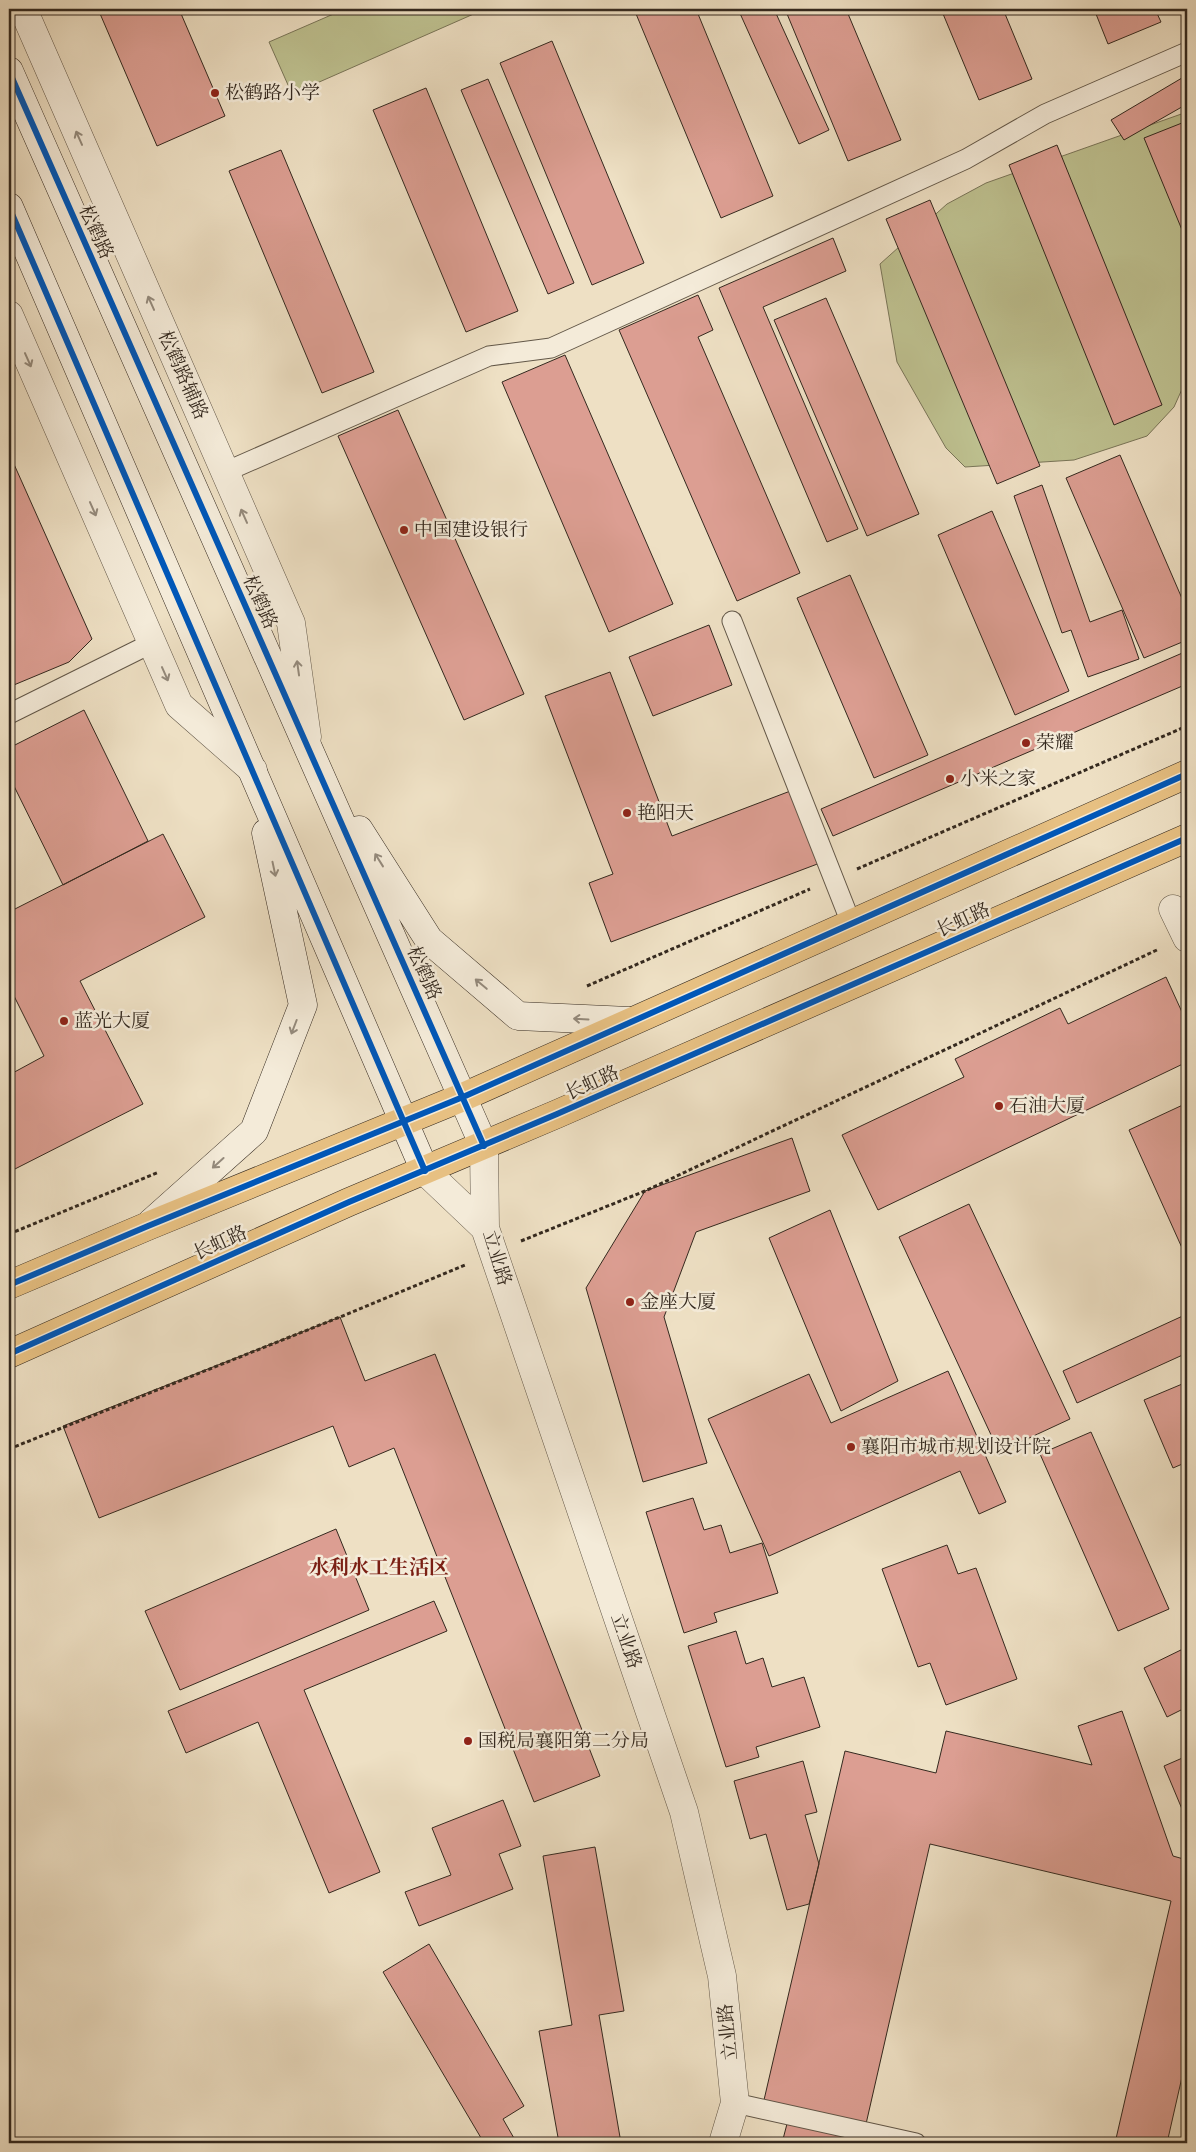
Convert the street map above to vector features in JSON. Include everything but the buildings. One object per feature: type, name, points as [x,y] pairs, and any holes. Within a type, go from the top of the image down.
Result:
[{"type":"highway","points":[[9,1286],[148,1226],[463,1097],[629,1021],[1187,774]]},
{"type":"highway","name":"长虹路","points":[[9,1354],[349,1202],[484,1146],[1187,838]]},
{"type":"main road","name":"松鹤路辅路","points":[[22,9],[291,623],[309,751]]},
{"type":"main road","name":"松鹤路","points":[[9,71],[484,1146]]},
{"type":"main road","points":[[58,182],[92,167]]},
{"type":"main road","points":[[9,207],[425,1171],[490,1240]]},
{"type":"main road","points":[[9,315],[179,705],[253,770],[303,1005],[254,1131],[148,1226]]},
{"type":"main road","points":[[309,751],[429,940],[518,1016],[629,1021]]},
{"type":"main road","points":[[1173,909],[1187,937]]},
{"type":"main road","name":"立业路","points":[[484,1146],[490,1240],[684,1812],[722,1976],[735,2104],[723,2143]]},
{"type":"lane","points":[[225,472],[489,356],[551,348],[966,159],[1045,114],[1187,52]]},
{"type":"lane","points":[[732,621],[850,923]]},
{"type":"lane","points":[[9,714],[152,644]]},
{"type":"lane","points":[[735,2104],[916,2143]]},
{"type":"path","points":[[9,1449],[331,1321],[490,1240],[644,1191],[1187,937]]},
{"type":"path","points":[[9,1234],[166,1169]]},
{"type":"green space","points":[[345,9],[485,9],[292,94],[269,42]]},
{"type":"green space","points":[[1187,112],[1187,378],[1174,407],[1147,436],[1074,460],[965,467],[946,448],[897,362],[880,264],[947,204],[986,183]]},
{"type":"cycle path","points":[[9,71],[484,1146]]},
{"type":"cycle path","points":[[9,207],[425,1171]]},
{"type":"cycle path","points":[[9,1285],[463,1097],[1187,774]]},
{"type":"cycle path","points":[[9,1354],[349,1202],[557,1114],[1187,838]]},
{"type":"place","name":"松鹤路小学","points":[[215,93]]},
{"type":"place","name":"中国建设银行","points":[[404,530]]},
{"type":"place","name":"荣耀","points":[[1026,743]]},
{"type":"place","name":"小米之家","points":[[950,779]]},
{"type":"place","name":"艳阳天","points":[[627,813]]},
{"type":"place","name":"蓝光大厦","points":[[64,1021]]},
{"type":"place","name":"石油大厦","points":[[999,1106]]},
{"type":"place","name":"金座大厦","points":[[630,1302]]},
{"type":"place","name":"襄阳市城市规划设计院","points":[[851,1447]]},
{"type":"place","name":"国税局襄阳第二分局","points":[[468,1741]]},
{"type":"district","name":"水利水工生活区","points":[[379,1568]]}]
